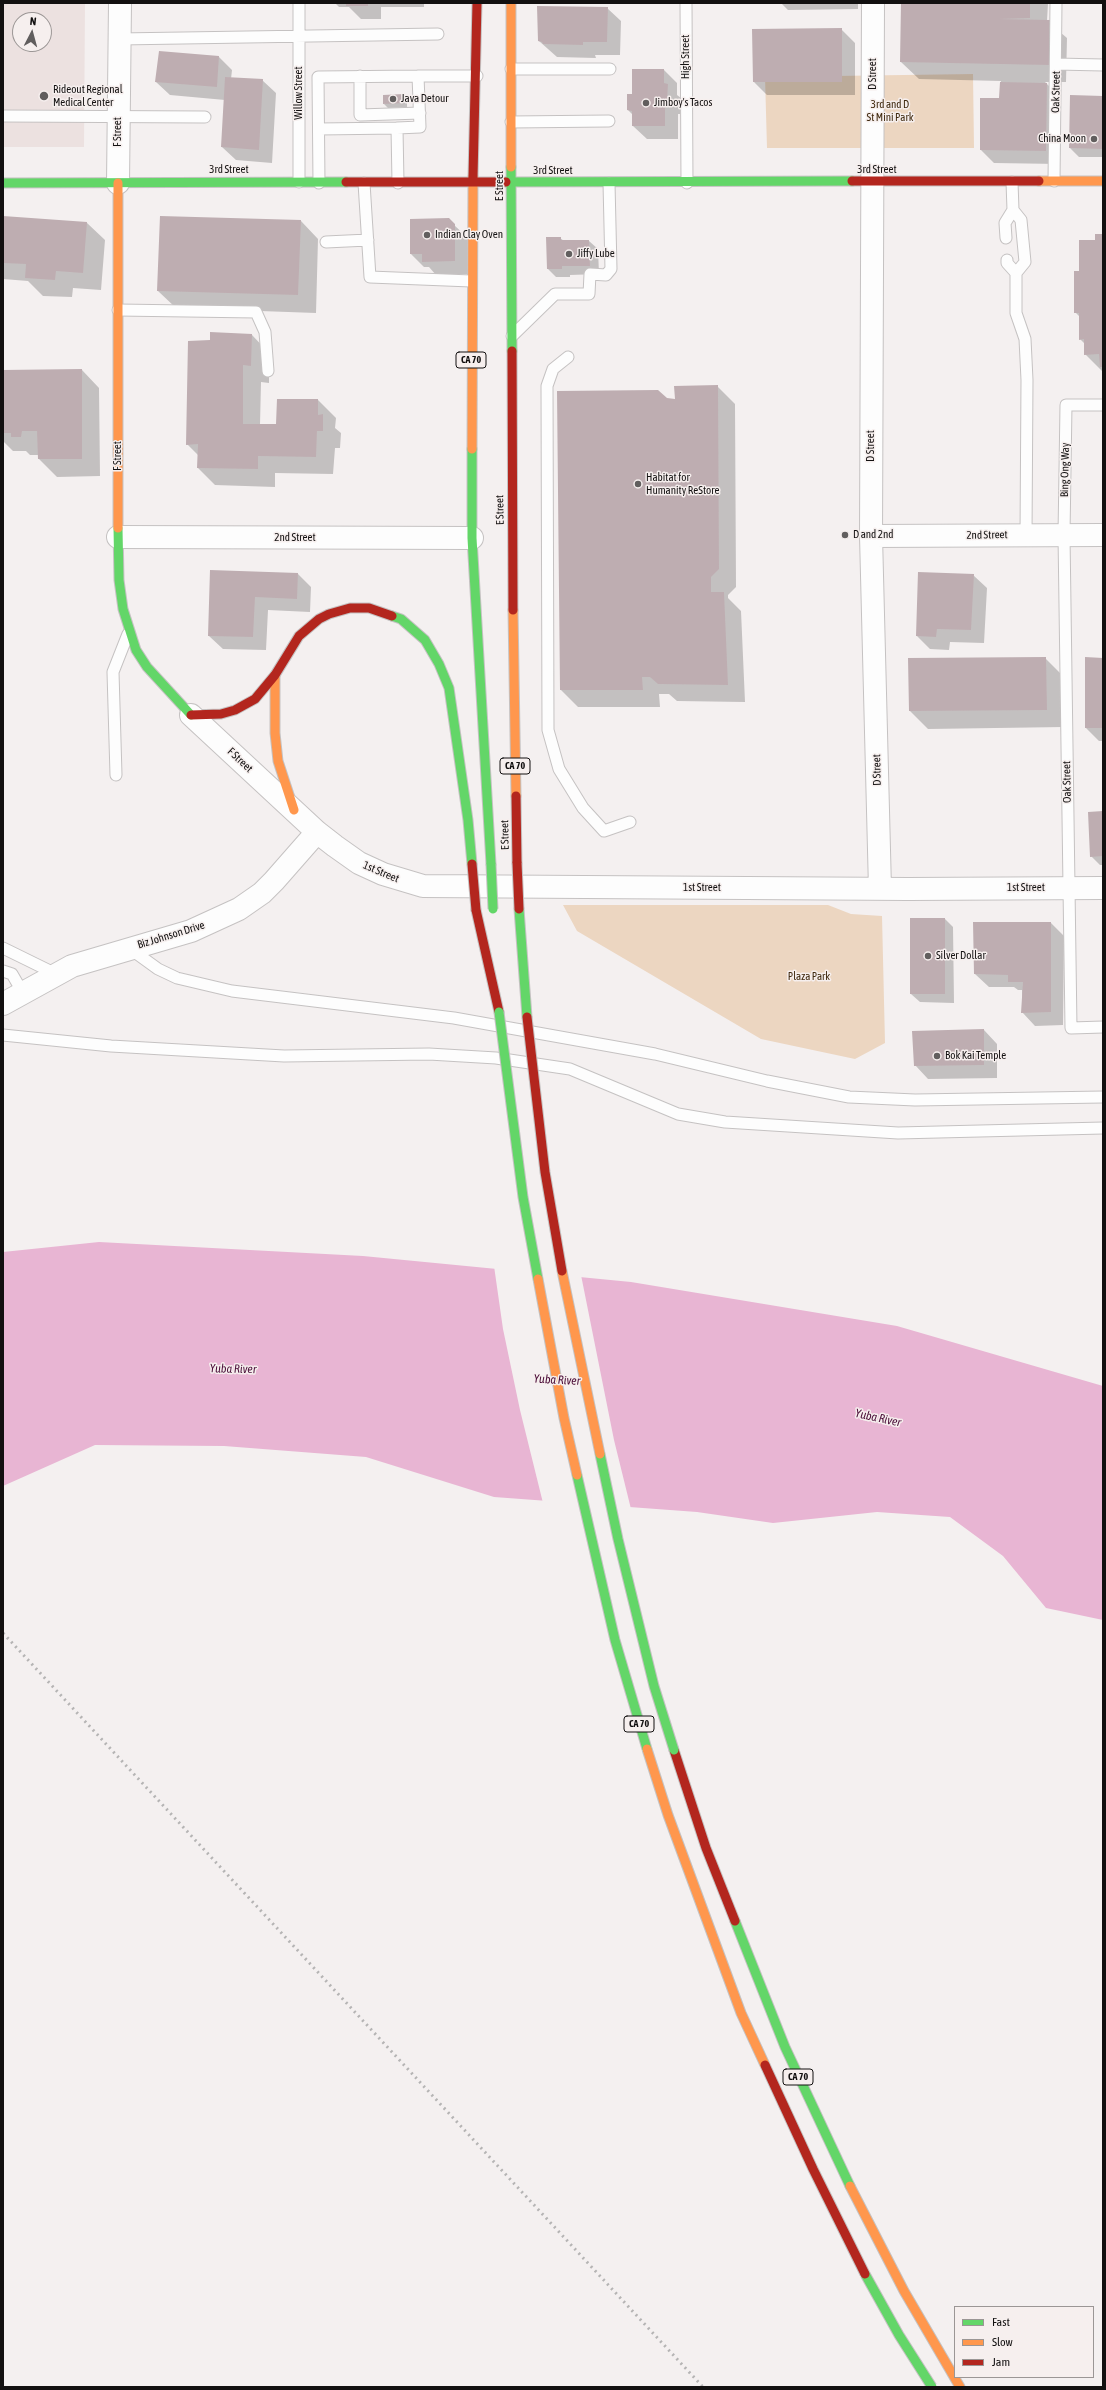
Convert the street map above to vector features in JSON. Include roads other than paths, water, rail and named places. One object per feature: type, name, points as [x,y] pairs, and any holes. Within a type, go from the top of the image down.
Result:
[{"type":"main road","name":"E Street","points":[[478,3],[471,281],[472,538],[492,864],[493,913]]},
{"type":"main road","name":"E Street","points":[[511,3],[512,184],[510,338],[513,668],[519,909],[527,1017],[544,1165],[562,1270],[618,1539],[654,1686],[706,1848],[784,2047],[848,2184],[904,2291],[954,2377]]},
{"type":"main road","name":"3rd Street","points":[[3,183],[319,182],[512,184],[1103,181]]},
{"type":"main road","name":"F Street","points":[[118,183],[119,580],[123,609],[129,632],[136,650],[147,667],[191,715]]},
{"type":"main road","points":[[191,715],[209,716],[245,705],[255,698],[275,675],[289,651],[308,627],[319,618],[341,610],[360,608],[381,610],[401,619],[418,632],[433,651],[449,688],[467,813],[476,910],[499,1012]]},
{"type":"main road","points":[[275,675],[274,733],[283,779],[294,810]]},
{"type":"main road","name":"CA 70","points":[[496,956],[499,1012],[510,1107],[523,1197],[563,1410],[615,1640],[644,1740],[668,1815],[741,2013],[813,2170],[873,2289],[899,2335],[932,2387]]},
{"type":"main road","name":"E Street","points":[[955,2378],[960,2387]]},
{"type":"street","name":"F Street","points":[[118,183],[120,3]]},
{"type":"street","name":"D Street","points":[[873,3],[871,536],[880,889]]},
{"type":"street","name":"2nd Street","points":[[871,536],[1103,535]]},
{"type":"street","name":"2nd Street","points":[[118,537],[472,538]]},
{"type":"street","name":"F Street","points":[[191,715],[317,832]]},
{"type":"street","name":"1st Street","points":[[317,832],[359,863],[383,874],[423,886],[880,889],[1103,888]]},
{"type":"street","name":"Biz Johnson Drive","points":[[3,1004],[72,966],[128,948],[191,931],[239,909],[270,885],[317,832]]},
{"type":"lane","name":"Willow Street","points":[[299,3],[299,182]]},
{"type":"lane","name":"High Street","points":[[686,3],[687,183]]},
{"type":"lane","name":"Oak Street","points":[[1054,181],[1056,3]]},
{"type":"lane","points":[[120,39],[438,34]]},
{"type":"lane","points":[[1056,64],[1103,64]]},
{"type":"lane","points":[[511,69],[610,69]]},
{"type":"lane","points":[[360,76],[360,115],[420,113]]},
{"type":"lane","points":[[319,129],[420,127],[418,76]]},
{"type":"lane","points":[[319,182],[318,77],[477,76]]},
{"type":"lane","points":[[3,116],[205,117]]},
{"type":"lane","points":[[511,122],[609,121]]},
{"type":"lane","points":[[397,128],[398,183]]},
{"type":"lane","points":[[1006,238],[1006,223],[1013,210],[1012,182]]},
{"type":"lane","points":[[364,183],[370,276],[471,281]]},
{"type":"lane","points":[[510,338],[555,294],[589,294],[590,274],[606,275],[611,269],[610,183]]},
{"type":"lane","points":[[1013,210],[1021,220],[1024,262],[1016,273],[1016,313],[1025,339],[1026,535]]},
{"type":"lane","points":[[326,242],[368,240]]},
{"type":"lane","points":[[1007,260],[1007,264],[1016,273]]},
{"type":"lane","points":[[118,310],[256,312],[265,332],[268,371]]},
{"type":"lane","points":[[568,357],[553,369],[547,386],[548,730],[559,769],[583,808],[604,831],[630,822]]},
{"type":"lane","name":"Bing Ong Way","points":[[1064,534],[1066,405],[1103,405]]},
{"type":"lane","name":"Oak Street","points":[[1064,534],[1071,1028],[1103,1027]]},
{"type":"lane","points":[[116,775],[114,672],[129,632]]},
{"type":"lane","points":[[3,948],[56,974]]},
{"type":"lane","points":[[128,948],[158,969],[177,978],[232,991],[454,1018],[654,1054],[767,1081],[849,1096],[916,1100],[1103,1097]]},
{"type":"lane","points":[[3,972],[12,974],[23,993]]},
{"type":"lane","points":[[3,1035],[110,1046],[284,1056],[429,1054],[496,1058],[570,1069],[678,1114],[725,1122],[898,1132],[1103,1128]]},
{"type":"water","name":"Yuba River","points":[[99,1242],[363,1256],[631,1282],[897,1326],[1103,1386],[1103,1620],[1046,1608],[1003,1556],[950,1517],[877,1512],[773,1523],[697,1512],[494,1497],[366,1457],[224,1446],[95,1445],[3,1486],[3,1252]]},
{"type":"railway","points":[[3,1633],[703,2387]]},
{"type":"place","name":"Rideout Regional Medical Center","points":[[44,96]]},
{"type":"place","name":"Java Detour","points":[[393,99]]},
{"type":"place","name":"Jimboy's Tacos","points":[[646,103]]},
{"type":"place","name":"China Moon","points":[[1094,139]]},
{"type":"place","name":"Indian Clay Oven","points":[[427,235]]},
{"type":"place","name":"Jiffy Lube","points":[[569,254]]},
{"type":"place","name":"Habitat for Humanity ReStore","points":[[638,484]]},
{"type":"place","name":"D and 2nd","points":[[845,535]]},
{"type":"place","name":"Silver Dollar","points":[[928,956]]},
{"type":"place","name":"Bok Kai Temple","points":[[937,1056]]},
{"type":"park label","name":"3rd and D St Mini Park","points":[[890,111]]},
{"type":"park label","name":"Plaza Park","points":[[809,977]]}]
